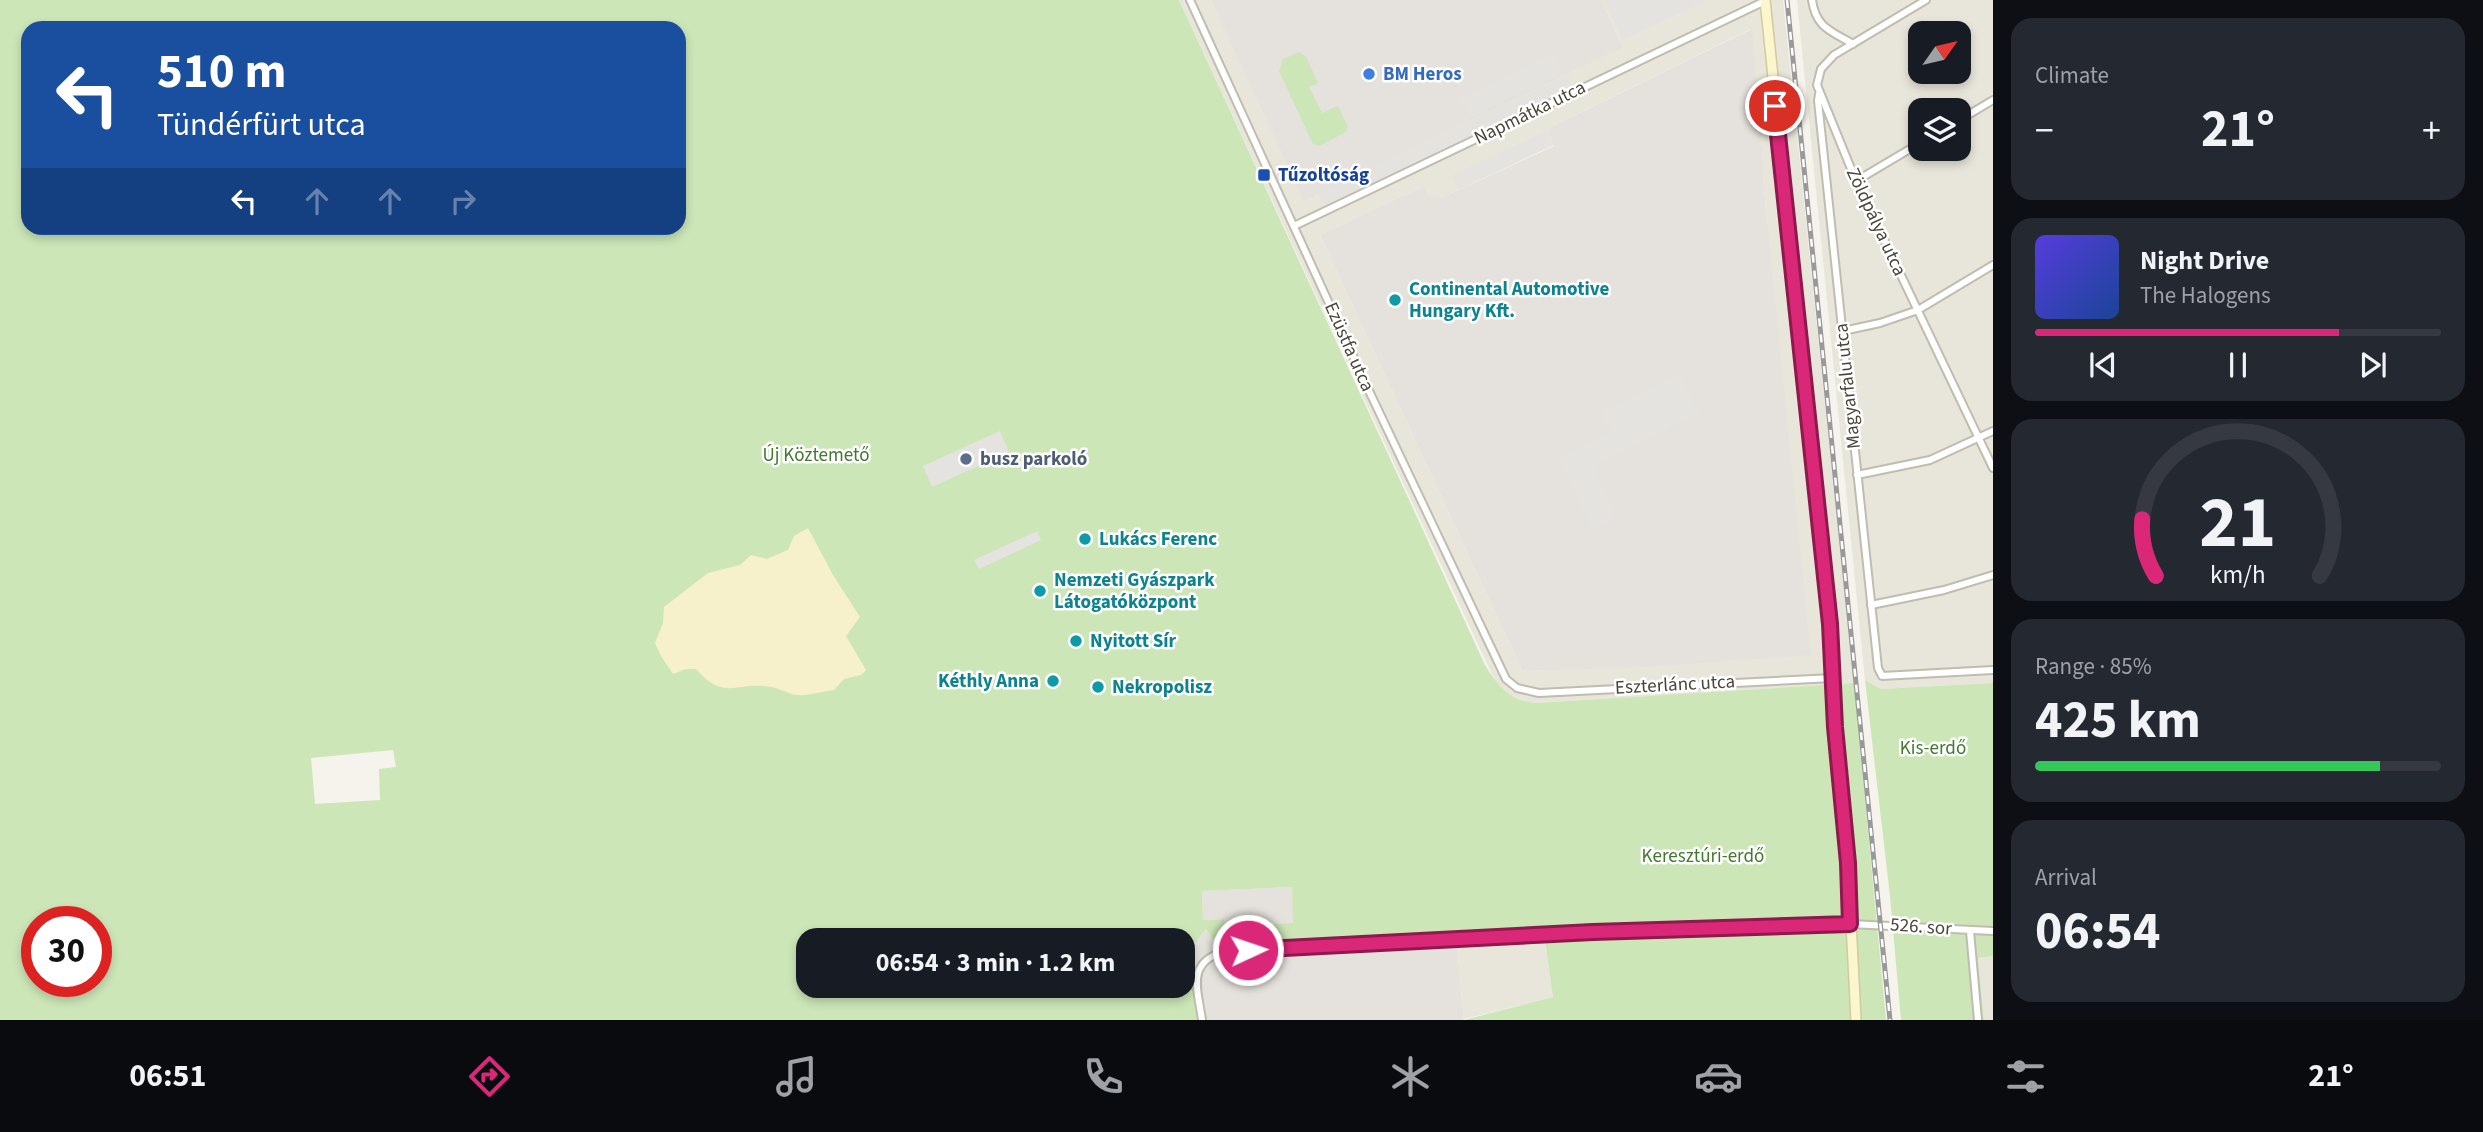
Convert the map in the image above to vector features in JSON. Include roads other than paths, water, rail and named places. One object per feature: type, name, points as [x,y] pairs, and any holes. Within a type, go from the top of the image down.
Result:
[{"type":"street","name":"Ezüstfa utca","points":[[1189,0],[1500,670],[1517,688]]},
{"type":"street","name":"Napmátka utca","points":[[1294,226],[1765,0]]},
{"type":"street","points":[[1765,0],[1833,677],[1848,863],[1856,1020]]},
{"type":"street","points":[[1812,0],[1814,12],[1823,27],[1853,44]]},
{"type":"street","points":[[1819,94],[1817,85],[1824,64],[1834,55],[1926,0]]},
{"type":"street","name":"Zöldpálya utca","points":[[1819,94],[1856,181],[1993,468]]},
{"type":"street","name":"Magyarfalu utca","points":[[1819,94],[1878,668],[1882,676],[1993,670]]},
{"type":"street","points":[[1971,113],[1993,100]]},
{"type":"street","points":[[1856,181],[1908,151]]},
{"type":"street","points":[[1843,331],[1880,323],[1918,310],[1993,265]]},
{"type":"street","points":[[1857,475],[1930,460],[1993,431]]},
{"type":"street","points":[[1871,605],[1944,590],[1993,575]]},
{"type":"street","name":"Eszterlánc utca","points":[[1517,688],[1539,693],[1833,677]]},
{"type":"street","name":"526. sor","points":[[1202,1020],[1197,973],[1208,957],[1222,952],[1593,932],[1850,924],[1993,931]]},
{"type":"street","points":[[1970,931],[1978,1020]]},
{"type":"railway","points":[[1787,0],[1890,1020]]},
{"type":"place","name":"BM Heros","points":[[1369,74]]},
{"type":"place","name":"Tűzoltóság","points":[[1264,175]]},
{"type":"place","name":"Continental Automotive Hungary Kft.","points":[[1395,300]]},
{"type":"place","name":"busz parkoló","points":[[966,459]]},
{"type":"place","name":"Lukács Ferenc","points":[[1085,539]]},
{"type":"place","name":"Nemzeti Gyászpark Látogatóközpont","points":[[1040,591]]},
{"type":"place","name":"Nyitott Sír","points":[[1076,641]]},
{"type":"place","name":"Kéthly Anna","points":[[1053,681]]},
{"type":"place","name":"Nekropolisz","points":[[1098,687]]},
{"type":"park label","name":"Új Köztemető","points":[[816,455]]},
{"type":"park label","name":"Kis-erdő","points":[[1933,748]]},
{"type":"park label","name":"Keresztúri-erdő","points":[[1703,856]]}]
